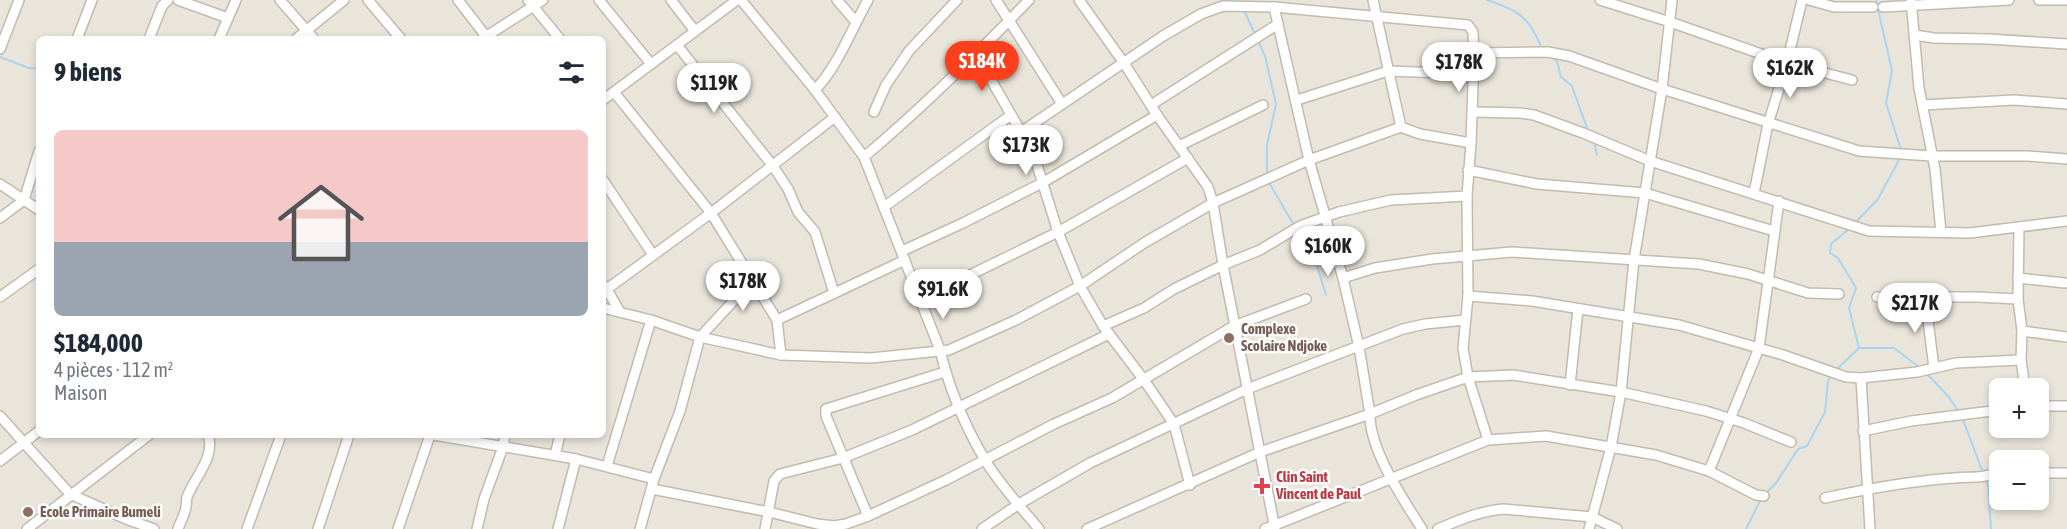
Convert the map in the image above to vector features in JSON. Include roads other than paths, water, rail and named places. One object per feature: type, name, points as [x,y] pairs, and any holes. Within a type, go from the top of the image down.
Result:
[{"type":"street","points":[[0,49],[19,0]]},
{"type":"street","points":[[77,36],[92,0]]},
{"type":"street","points":[[150,36],[162,6],[168,0]]},
{"type":"street","points":[[178,0],[228,18]]},
{"type":"street","points":[[222,36],[236,0]]},
{"type":"street","points":[[280,0],[312,36]]},
{"type":"street","points":[[300,36],[344,0]]},
{"type":"street","points":[[368,0],[398,36]]},
{"type":"street","points":[[458,0],[484,36]]},
{"type":"street","points":[[488,36],[531,3],[543,0]]},
{"type":"street","points":[[599,0],[651,64]]},
{"type":"street","points":[[671,0],[695,31]]},
{"type":"street","points":[[781,355],[777,320],[711,213],[607,95],[739,0],[815,90],[864,157],[921,299],[958,407],[986,461],[1039,529]]},
{"type":"street","points":[[837,0],[856,22]]},
{"type":"street","points":[[815,90],[823,82],[868,0]]},
{"type":"street","points":[[874,112],[886,85],[909,51],[957,0]]},
{"type":"street","points":[[996,0],[1062,104]]},
{"type":"street","points":[[864,157],[916,114],[1029,0]]},
{"type":"street","points":[[1078,0],[1124,63],[1156,115],[1208,187],[1214,203],[1234,326],[1275,527]]},
{"type":"street","points":[[1373,0],[1401,127]]},
{"type":"street","points":[[1600,0],[1787,63],[1852,80]]},
{"type":"street","points":[[1590,529],[1611,447],[1621,392],[1634,260],[1662,89],[1672,0]]},
{"type":"street","points":[[1754,193],[1768,124],[1787,63],[1802,0]]},
{"type":"street","points":[[1809,0],[1834,7],[2009,0]]},
{"type":"street","points":[[2039,0],[2067,0]]},
{"type":"street","points":[[531,3],[558,36]]},
{"type":"street","points":[[1911,3],[1941,232]]},
{"type":"street","points":[[1021,132],[1163,36],[1223,6],[1274,7],[1468,25],[1473,32],[1474,53],[1473,112],[1467,196],[1468,296],[1463,348],[1468,377],[1488,440]]},
{"type":"street","points":[[1274,7],[1309,160],[1343,278],[1359,347],[1370,414],[1369,425],[1390,478],[1422,529]]},
{"type":"street","points":[[1151,105],[1278,24]]},
{"type":"street","points":[[1914,35],[1934,38],[2000,39],[2067,44]]},
{"type":"street","points":[[677,45],[773,166],[788,189],[798,212],[814,232],[834,293]]},
{"type":"street","points":[[1474,53],[1548,52],[1569,56],[1768,124],[1859,151],[1931,156],[2028,156],[2067,159]]},
{"type":"street","points":[[976,55],[1021,132],[1037,165],[1058,232],[1080,286],[1106,330],[1174,424],[1190,484]]},
{"type":"street","points":[[1297,100],[1388,71],[1473,74]]},
{"type":"street","points":[[1923,105],[2014,100],[2067,104]]},
{"type":"street","points":[[1179,146],[1263,105]]},
{"type":"street","points":[[1473,112],[1534,115],[1650,161],[1869,231],[1970,233],[2067,221]]},
{"type":"street","points":[[884,207],[1011,115]]},
{"type":"street","points":[[777,320],[834,293],[1042,183],[1156,115]]},
{"type":"street","points":[[606,288],[711,213],[835,117]]},
{"type":"street","points":[[606,309],[651,320],[700,337],[781,355],[872,358],[956,348],[1080,286],[1144,243],[1214,203],[1309,160],[1401,127],[1420,134],[1471,143]]},
{"type":"street","points":[[921,299],[1058,232],[1188,158]]},
{"type":"street","points":[[0,218],[24,200],[36,161]]},
{"type":"street","points":[[1468,170],[1537,184],[1645,193],[1774,231]]},
{"type":"street","points":[[0,184],[36,208]]},
{"type":"street","points":[[606,185],[652,255]]},
{"type":"street","points":[[765,529],[774,481],[777,476],[843,458],[912,430],[1106,330],[1174,289],[1260,250],[1296,229],[1339,212],[1391,200],[1467,196]]},
{"type":"street","points":[[1709,471],[1759,348],[1779,201]]},
{"type":"street","points":[[2019,228],[2018,299],[2024,378]]},
{"type":"street","points":[[1343,278],[1375,268],[1466,254],[1512,252],[1699,264],[1726,268],[1808,293],[1839,294]]},
{"type":"street","points":[[0,297],[36,271]]},
{"type":"street","points":[[2018,278],[2066,280]]},
{"type":"street","points":[[640,529],[653,484],[680,411],[700,337],[752,281]]},
{"type":"street","points":[[606,292],[620,312]]},
{"type":"street","points":[[1468,296],[1532,301],[1679,324],[1832,373],[1861,378],[1927,370],[1956,363],[2021,360]]},
{"type":"street","points":[[1876,297],[2018,299]]},
{"type":"street","points":[[1925,297],[1927,370]]},
{"type":"street","points":[[450,438],[607,466],[653,484],[817,524],[834,526],[868,516],[986,461],[1054,424],[1112,398],[1234,326],[1306,299]]},
{"type":"street","points":[[1570,384],[1578,309]]},
{"type":"street","points":[[607,466],[651,320]]},
{"type":"street","points":[[982,529],[1019,504],[1090,463],[1247,390],[1403,329],[1465,320]]},
{"type":"street","points":[[2022,332],[2067,337]]},
{"type":"street","points":[[868,516],[826,416],[826,410],[945,372]]},
{"type":"street","points":[[1087,529],[1260,452],[1468,377],[1513,375],[1621,392],[1731,419],[1791,442]]},
{"type":"street","points":[[1861,378],[1870,529]]},
{"type":"street","points":[[2049,406],[2067,406]]},
{"type":"street","points":[[1863,431],[1956,414],[1989,411]]},
{"type":"street","points":[[0,416],[70,494],[154,529]]},
{"type":"street","points":[[0,461],[36,433]]},
{"type":"street","points":[[1265,529],[1275,527],[1390,478],[1488,440],[1546,436],[1656,455],[1686,463],[1709,471],[1756,495],[1764,496]]},
{"type":"street","points":[[27,529],[38,525],[70,494],[145,438]]},
{"type":"street","points":[[178,529],[187,508],[185,501],[195,478],[202,470],[211,447],[209,438]]},
{"type":"street","points":[[247,529],[280,438]]},
{"type":"street","points":[[318,529],[348,438]]},
{"type":"street","points":[[398,529],[431,438]]},
{"type":"street","points":[[477,529],[483,499],[504,438]]},
{"type":"street","points":[[555,455],[559,438]]},
{"type":"street","points":[[558,529],[576,459]]},
{"type":"street","points":[[2049,473],[2067,473]]},
{"type":"street","points":[[1825,498],[1912,482],[1989,475]]},
{"type":"street","points":[[1438,529],[1492,510],[1592,517],[1617,529]]},
{"type":"street","points":[[122,529],[126,519]]},
{"type":"waterway","points":[[1487,0],[1520,15],[1530,25],[1543,50]]},
{"type":"waterway","points":[[1876,0],[1892,71],[1886,103],[1901,150]]},
{"type":"waterway","points":[[1243,8],[1256,36]]},
{"type":"waterway","points":[[1258,41],[1265,56],[1276,104],[1267,145],[1267,175]]},
{"type":"waterway","points":[[1551,56],[1557,61],[1561,77],[1572,86],[1588,131]]},
{"type":"waterway","points":[[0,57],[36,69]]},
{"type":"waterway","points":[[1594,141],[1597,155]]},
{"type":"waterway","points":[[1854,224],[1878,199],[1900,158]]},
{"type":"waterway","points":[[1268,181],[1294,225]]},
{"type":"waterway","points":[[1850,228],[1831,244],[1830,253],[1838,258],[1856,288],[1849,308],[1859,348]]},
{"type":"waterway","points":[[1297,230],[1317,266],[1326,295]]},
{"type":"waterway","points":[[1836,370],[1859,348],[1894,348],[1919,367]]},
{"type":"waterway","points":[[1926,373],[1948,396],[1959,412]]},
{"type":"waterway","points":[[1766,493],[1776,483],[1798,449],[1807,446],[1825,412],[1828,381],[1832,374]]},
{"type":"waterway","points":[[1962,417],[1983,473]]},
{"type":"waterway","points":[[1985,478],[1988,486],[1991,529]]},
{"type":"waterway","points":[[1746,529],[1761,499]]},
{"type":"place","name":"Complexe Scolaire Ndjoke","points":[[1229,338]]},
{"type":"place","name":"Clin Saint Vincent de Paul","points":[[1262,486]]},
{"type":"place","name":"Ecole Primaire Bumeli","points":[[28,512]]}]
